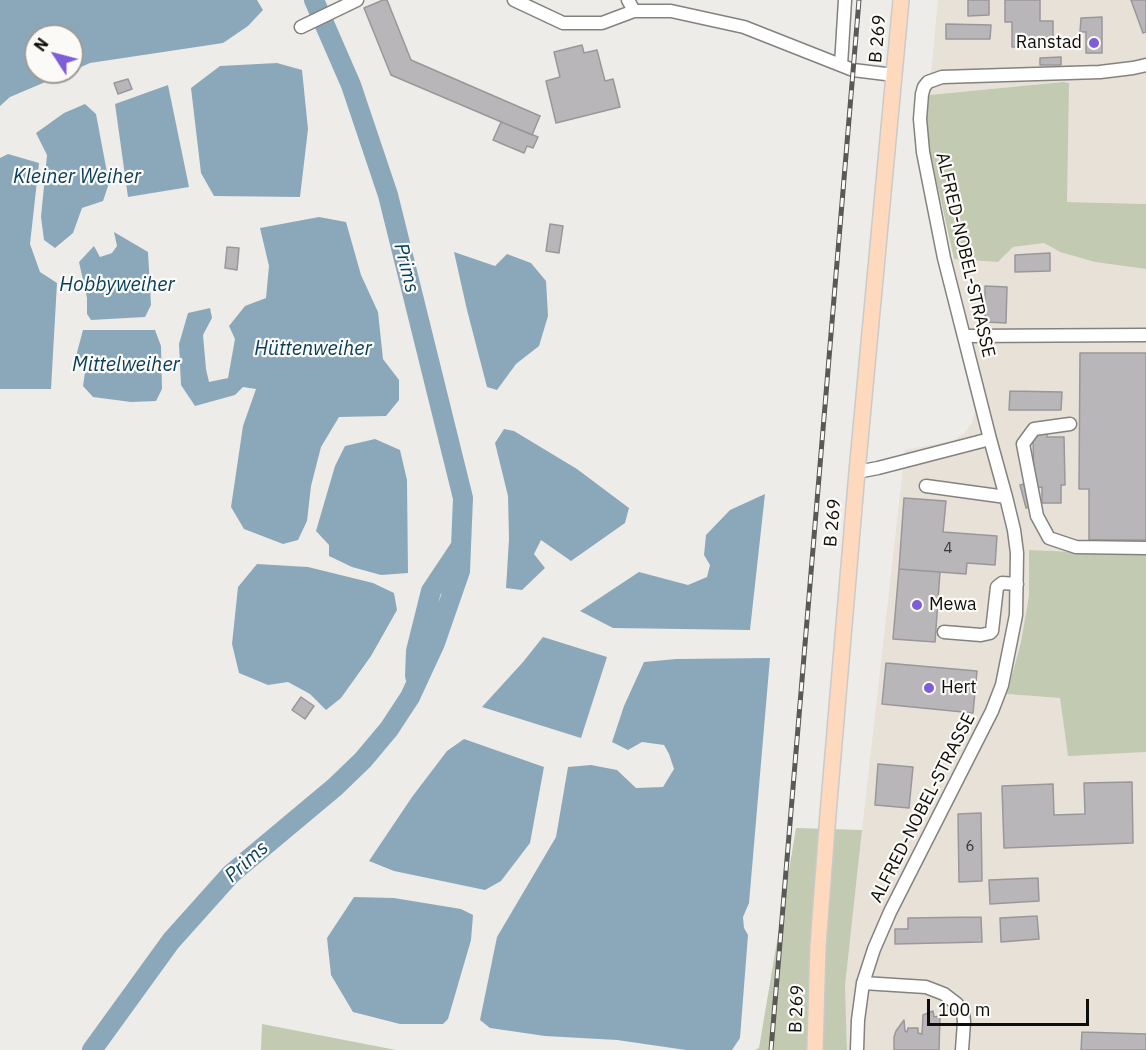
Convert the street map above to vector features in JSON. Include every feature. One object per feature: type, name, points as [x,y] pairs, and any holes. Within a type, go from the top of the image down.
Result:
[{"type":"main road","name":"B 269","points":[[815,1050],[818,946],[827,825],[901,0]]},
{"type":"street","points":[[514,0],[563,23],[602,23],[631,5],[671,11],[744,27],[853,70],[894,75]]},
{"type":"street","points":[[841,65],[845,0]]},
{"type":"street","points":[[301,27],[352,2]]},
{"type":"street","name":"ALFRED-NOBEL-STRASSE","points":[[857,1050],[863,983],[874,949],[890,912],[992,711],[1002,685],[1016,615],[1017,553],[1006,497],[944,258],[923,152],[920,119],[924,87],[928,82],[942,77],[1100,72],[1146,65]]},
{"type":"street","points":[[964,336],[1146,335]]},
{"type":"street","points":[[1070,424],[1034,429],[1023,444],[1037,516],[1048,538],[1076,547],[1146,548]]},
{"type":"street","points":[[857,472],[990,439]]},
{"type":"street","points":[[926,486],[1006,497]]},
{"type":"street","points":[[944,632],[981,635],[990,633],[997,587],[1002,583],[1017,584]]},
{"type":"street","points":[[863,983],[926,987],[944,994],[963,1012],[962,1050]]},
{"type":"shaded area","points":[[938,0],[1146,0],[1146,204],[1067,202],[1068,83],[929,95]]},
{"type":"shaded area","points":[[1044,243],[1060,252],[1095,262],[1146,269],[1146,555],[1030,550],[1029,594],[1021,642],[1008,694],[1060,698],[1068,755],[1146,752],[1146,1050],[847,1050],[845,986],[905,450],[952,441],[965,433],[972,423],[975,411],[938,260],[998,262],[1013,247]]},
{"type":"green space","points":[[1069,83],[1067,202],[1146,204],[1146,269],[1095,262],[1060,252],[1044,243],[1013,247],[998,262],[954,259],[925,130],[929,95]]},
{"type":"green space","points":[[1029,550],[1146,555],[1146,752],[1068,756],[1060,698],[1007,694],[1021,642],[1029,595]]},
{"type":"green space","points":[[796,828],[862,830],[845,986],[847,1050],[755,1050],[759,1048]]},
{"type":"green space","points":[[262,1024],[396,1050],[261,1050]]},
{"type":"water","points":[[0,0],[257,0],[263,10],[248,26],[223,43],[84,66],[84,24],[24,24],[24,84],[41,84],[10,97],[0,106]]},
{"type":"water","points":[[277,63],[302,70],[308,129],[300,197],[214,196],[201,173],[191,88],[220,66]]},
{"type":"water","points":[[168,85],[189,187],[128,197],[115,104]]},
{"type":"water","name":"Kleiner Weiher","points":[[85,104],[96,114],[109,183],[103,201],[82,208],[73,233],[55,248],[44,240],[41,217],[47,155],[36,133],[64,113]]},
{"type":"water","points":[[8,154],[39,163],[30,244],[40,272],[57,283],[51,389],[0,389],[0,158]]},
{"type":"water","name":"Hüttenweiher","points":[[319,217],[346,222],[361,275],[378,312],[383,359],[399,380],[399,400],[386,416],[339,417],[321,447],[311,486],[307,521],[298,540],[283,544],[244,529],[231,507],[243,426],[256,389],[243,387],[235,395],[195,406],[181,385],[179,344],[188,313],[210,308],[212,318],[203,335],[209,382],[228,378],[235,339],[229,326],[245,306],[266,298],[269,266],[260,228]]},
{"type":"water","name":"Hobbyweiher","points":[[114,232],[148,252],[151,305],[145,317],[91,320],[87,314],[87,298],[79,262],[94,246],[100,257],[112,253],[117,246]]},
{"type":"water","points":[[454,252],[495,266],[507,254],[531,263],[546,281],[548,316],[539,346],[516,364],[497,390],[487,387]]},
{"type":"water","name":"Mittelweiher","points":[[83,330],[155,330],[161,346],[162,389],[156,401],[131,402],[93,397],[83,386],[85,372],[75,360]]},
{"type":"water","points":[[504,429],[514,431],[577,469],[629,508],[625,523],[571,561],[541,540],[534,554],[545,568],[522,590],[506,588],[509,539],[508,496],[495,443]]},
{"type":"water","points":[[375,439],[400,450],[407,480],[408,573],[381,575],[352,567],[329,556],[329,545],[316,531],[335,466],[345,446]]},
{"type":"water","points":[[765,494],[750,630],[613,628],[580,611],[639,572],[688,585],[707,577],[710,565],[704,555],[706,535],[730,510]]},
{"type":"water","points":[[257,564],[308,567],[373,583],[394,593],[397,610],[371,656],[341,698],[326,710],[310,694],[288,682],[268,685],[239,673],[232,644],[238,587]]},
{"type":"water","points":[[543,637],[607,657],[581,738],[482,707]]},
{"type":"water","points":[[770,658],[749,903],[743,917],[744,928],[748,935],[740,1038],[732,1050],[686,1050],[617,1040],[545,1036],[490,1028],[480,1020],[497,937],[556,837],[568,767],[591,765],[617,770],[636,788],[663,787],[674,769],[664,745],[642,742],[628,750],[612,742],[624,706],[644,662],[676,659]]},
{"type":"water","points":[[464,739],[544,767],[530,843],[501,881],[485,890],[394,871],[369,861],[412,797],[447,751]]},
{"type":"water","points":[[354,897],[394,898],[461,909],[473,915],[471,940],[448,1019],[443,1024],[400,1024],[353,1012],[331,975],[327,938]]},
{"type":"building","points":[[387,0],[411,60],[540,116],[532,135],[391,75],[364,8]]},
{"type":"building","points":[[968,0],[989,0],[989,15],[968,16]]},
{"type":"building","points":[[1005,0],[1040,0],[1040,21],[1053,21],[1053,46],[1012,47],[1012,22],[1005,22]]},
{"type":"building","points":[[1131,0],[1146,0],[1146,32],[1143,33]]},
{"type":"building","name":"Ranstad","points":[[1102,17],[1102,53],[1086,53],[1086,32],[1080,32],[1081,18]]},
{"type":"building","points":[[946,24],[991,25],[990,39],[946,39]]},
{"type":"building","points":[[582,45],[584,53],[597,50],[605,81],[613,79],[620,107],[556,123],[546,81],[560,77],[554,52]]},
{"type":"building","points":[[1061,57],[1061,65],[1040,65],[1040,58]]},
{"type":"building","points":[[128,79],[132,89],[118,94],[114,83]]},
{"type":"building","points":[[501,122],[538,137],[533,148],[527,146],[524,153],[493,140]]},
{"type":"building","points":[[550,224],[563,226],[559,253],[546,251]]},
{"type":"building","points":[[227,247],[239,248],[237,270],[225,268]]},
{"type":"building","points":[[1050,253],[1050,271],[1015,272],[1015,255]]},
{"type":"building","points":[[985,286],[1007,287],[1006,323],[985,322]]},
{"type":"building","points":[[1080,353],[1146,353],[1146,540],[1089,540],[1089,489],[1079,489]]},
{"type":"building","points":[[1010,391],[1062,392],[1061,410],[1009,410]]},
{"type":"building","points":[[1047,432],[1047,437],[1064,437],[1065,485],[1061,485],[1061,503],[1042,503],[1042,487],[1034,488],[1033,437],[1037,437],[1037,433]]},
{"type":"building","points":[[1028,483],[1035,506],[1026,508],[1020,485]]},
{"type":"building","points":[[904,498],[946,501],[943,532],[997,536],[995,565],[967,563],[966,574],[899,569]]},
{"type":"building","name":"Mewa","points":[[899,569],[940,572],[935,642],[893,639]]},
{"type":"building","name":"Hert","points":[[886,663],[977,671],[973,713],[882,704]]},
{"type":"building","points":[[301,697],[314,706],[305,719],[292,710]]},
{"type":"building","points":[[878,764],[913,767],[909,808],[875,805]]},
{"type":"building","points":[[1132,782],[1133,843],[1004,848],[1002,786],[1053,784],[1054,815],[1085,814],[1084,783]]},
{"type":"building","points":[[981,813],[982,881],[959,882],[958,814]]},
{"type":"building","points":[[1038,878],[1039,901],[990,904],[989,880]]},
{"type":"building","points":[[1037,916],[1039,939],[1001,942],[1000,918]]},
{"type":"building","points":[[981,917],[982,942],[895,944],[895,929],[908,929],[908,918]]},
{"type":"building","points":[[933,1011],[934,1017],[940,1016],[939,1050],[894,1050],[896,1031],[904,1020],[905,1031],[907,1032],[908,1028],[918,1028],[918,1033],[922,1034],[923,1015]]},
{"type":"building","points":[[1082,1032],[1146,1034],[1146,1050],[1081,1050]]},
{"type":"waterway","name":"Prims","points":[[92,1050],[171,941],[231,874],[335,787],[363,760],[389,729],[410,697],[435,643],[460,571],[463,498],[388,195],[351,85],[314,0]]},
{"type":"waterway","name":"Prims","points":[[415,676],[416,651],[431,591],[461,546]]},
{"type":"railway","points":[[771,1050],[859,0]]},
{"type":"place","name":"Ranstad","points":[[1094,43]]},
{"type":"place","name":"Mewa","points":[[917,605]]},
{"type":"place","name":"Hert","points":[[929,688]]}]
